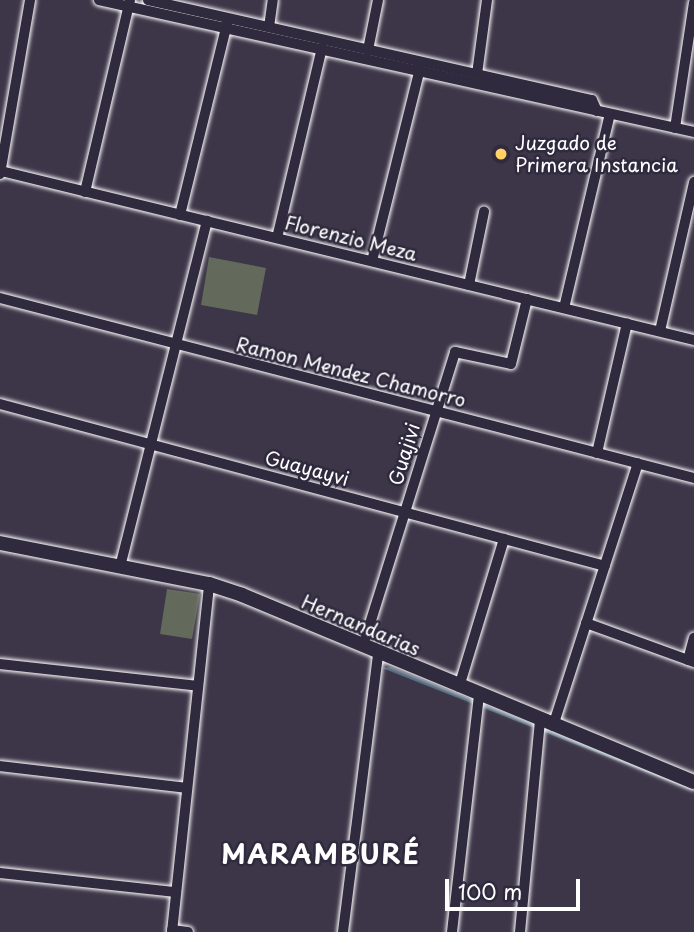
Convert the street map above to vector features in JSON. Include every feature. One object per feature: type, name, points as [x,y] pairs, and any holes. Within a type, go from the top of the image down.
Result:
[{"type":"street","points":[[0,172],[30,0]]},
{"type":"street","points":[[99,0],[129,3],[322,45],[694,132]]},
{"type":"street","points":[[148,0],[167,2],[227,24],[269,27],[322,45],[368,50],[420,68],[477,75],[592,100],[597,111]]},
{"type":"street","points":[[269,27],[273,0]]},
{"type":"street","points":[[368,50],[378,0]]},
{"type":"street","points":[[477,75],[487,0]]},
{"type":"street","points":[[675,128],[694,2]]},
{"type":"street","points":[[85,192],[129,3]]},
{"type":"street","points":[[180,215],[227,24]]},
{"type":"street","points":[[277,238],[322,45]]},
{"type":"street","points":[[372,261],[420,68]]},
{"type":"street","points":[[564,308],[610,114]]},
{"type":"street","name":"Florenzio Meza","points":[[0,172],[694,340]]},
{"type":"street","points":[[660,331],[694,182]]},
{"type":"street","points":[[469,285],[484,212]]},
{"type":"street","points":[[120,567],[207,221]]},
{"type":"street","name":"Ramon Mendez Chamorro","points":[[0,298],[694,478]]},
{"type":"street","name":"Guajivi","points":[[363,646],[454,352],[511,364],[527,299]]},
{"type":"street","points":[[597,453],[627,323]]},
{"type":"street","name":"Guayayvi","points":[[0,404],[605,566]]},
{"type":"street","points":[[520,932],[547,724],[586,623],[638,463]]},
{"type":"street","points":[[459,687],[504,539]]},
{"type":"street","name":"Hernandarias","points":[[0,542],[209,584],[694,782]]},
{"type":"street","points":[[188,932],[172,931],[209,584]]},
{"type":"street","points":[[586,623],[691,661],[694,638]]},
{"type":"street","points":[[343,932],[373,674],[378,653]]},
{"type":"street","points":[[0,664],[198,686]]},
{"type":"street","points":[[452,932],[479,696]]},
{"type":"street","points":[[0,766],[187,788]]},
{"type":"street","points":[[0,873],[176,892]]},
{"type":"green space","points":[[209,257],[266,268],[257,315],[201,305]]},
{"type":"green space","points":[[167,589],[200,594],[192,639],[160,634]]},
{"type":"water","points":[[391,667],[694,789],[694,791],[382,668]]},
{"type":"place","name":"Juzgado de Primera Instancia","points":[[501,154]]},
{"type":"district","name":"MARAMBURÉ","points":[[321,854]]}]
